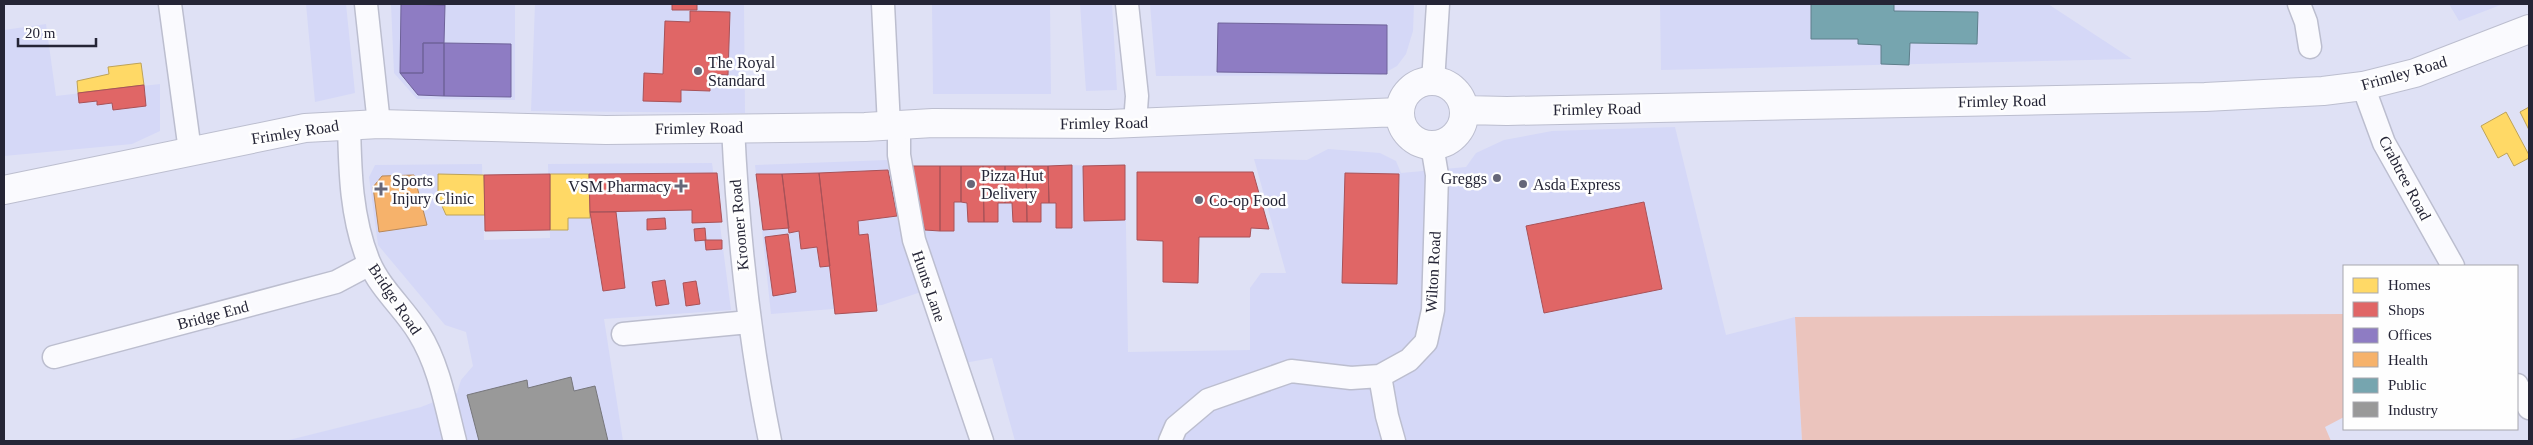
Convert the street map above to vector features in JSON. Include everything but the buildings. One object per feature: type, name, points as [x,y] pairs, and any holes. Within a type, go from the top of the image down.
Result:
[{"type":"main road","name":"Frimley Road","points":[[1464,110],[1507,111],[2205,97],[2363,86],[2415,73],[2529,29]]},
{"type":"main road","points":[[1434,82],[1442,83],[1452,88],[1460,96],[1464,110],[1464,121],[1459,132],[1451,139],[1432,145],[1417,142],[1408,135],[1402,125],[1400,112],[1402,101],[1408,92],[1417,85],[1434,82]]},
{"type":"main road","name":"Frimley Road","points":[[4,190],[305,128],[349,124],[606,130],[894,126],[933,123],[1135,123],[1400,112]]},
{"type":"street","points":[[170,4],[190,151]]},
{"type":"street","points":[[366,4],[380,124]]},
{"type":"street","name":"Hunts Lane","points":[[884,4],[894,126],[914,240],[982,441]]},
{"type":"street","points":[[1127,4],[1137,96],[1135,123]]},
{"type":"street","points":[[1434,82],[1438,4]]},
{"type":"street","points":[[2299,4],[2306,22],[2310,47]]},
{"type":"street","name":"Crabtree Road","points":[[2363,86],[2384,142],[2452,265]]},
{"type":"street","name":"Bridge Road","points":[[349,124],[355,216],[370,264],[385,290],[419,333],[431,358],[455,441]]},
{"type":"street","name":"Krooner Road","points":[[733,127],[735,189],[750,322],[770,441]]},
{"type":"street","name":"Wilton Road","points":[[1170,441],[1176,428],[1208,400],[1291,371],[1351,378],[1380,376],[1408,360],[1426,342],[1433,310],[1437,175],[1432,145]]},
{"type":"street","name":"Bridge End","points":[[54,357],[336,282],[370,264]]},
{"type":"street","points":[[623,334],[750,322]]},
{"type":"street","points":[[1380,376],[1387,416],[1394,441]]},
{"type":"street","points":[[2518,387],[2529,408]]},
{"type":"shaded area","points":[[306,4],[346,4],[355,93],[315,102]]},
{"type":"shaded area","points":[[391,4],[515,4],[515,100],[417,99],[394,73]]},
{"type":"shaded area","points":[[535,4],[744,4],[745,113],[531,111]]},
{"type":"shaded area","points":[[932,4],[1050,4],[1051,94],[933,94]]},
{"type":"shaded area","points":[[1080,4],[1112,4],[1117,90],[1086,91]]},
{"type":"shaded area","points":[[1150,4],[1414,4],[1413,31],[1406,54],[1397,66],[1381,75],[1156,76]]},
{"type":"shaded area","points":[[1660,4],[2048,4],[2132,59],[1661,70]]},
{"type":"shaded area","points":[[2449,4],[2503,4],[2459,21]]},
{"type":"shaded area","points":[[46,24],[56,96],[160,84],[160,131],[132,144],[4,156],[4,30]]},
{"type":"shaded area","points":[[1675,127],[1726,335],[1795,317],[1802,441],[1015,441],[992,358],[964,363],[925,244],[925,230],[940,166],[1125,165],[1128,352],[1250,350],[1250,288],[1261,273],[1286,273],[1254,159],[1307,160],[1328,149],[1380,153],[1396,161],[1401,173],[1466,167],[1476,153],[1504,140],[1552,131]]},
{"type":"shaded area","points":[[887,160],[903,240],[921,292],[882,305],[771,314],[755,165]]},
{"type":"shaded area","points":[[712,163],[731,310],[604,319],[623,441],[285,441],[421,407],[457,393],[461,380],[473,366],[466,332],[445,325],[378,245],[369,177],[375,165],[482,164],[484,240],[550,238],[548,164]]},
{"type":"shaded area","points":[[2343,314],[2343,418],[2325,427],[2331,441],[1802,441],[1795,317]]},
{"type":"place","name":"The Royal Standard","points":[[698,71]]},
{"type":"place","name":"Greggs","points":[[1497,178]]},
{"type":"place","name":"Pizza Hut Delivery","points":[[971,184]]},
{"type":"place","name":"Asda Express","points":[[1523,184]]},
{"type":"place","name":"VSM Pharmacy","points":[[681,186]]},
{"type":"place","name":"Sports Injury Clinic","points":[[381,189]]},
{"type":"place","name":"Co-op Food","points":[[1199,200]]}]
